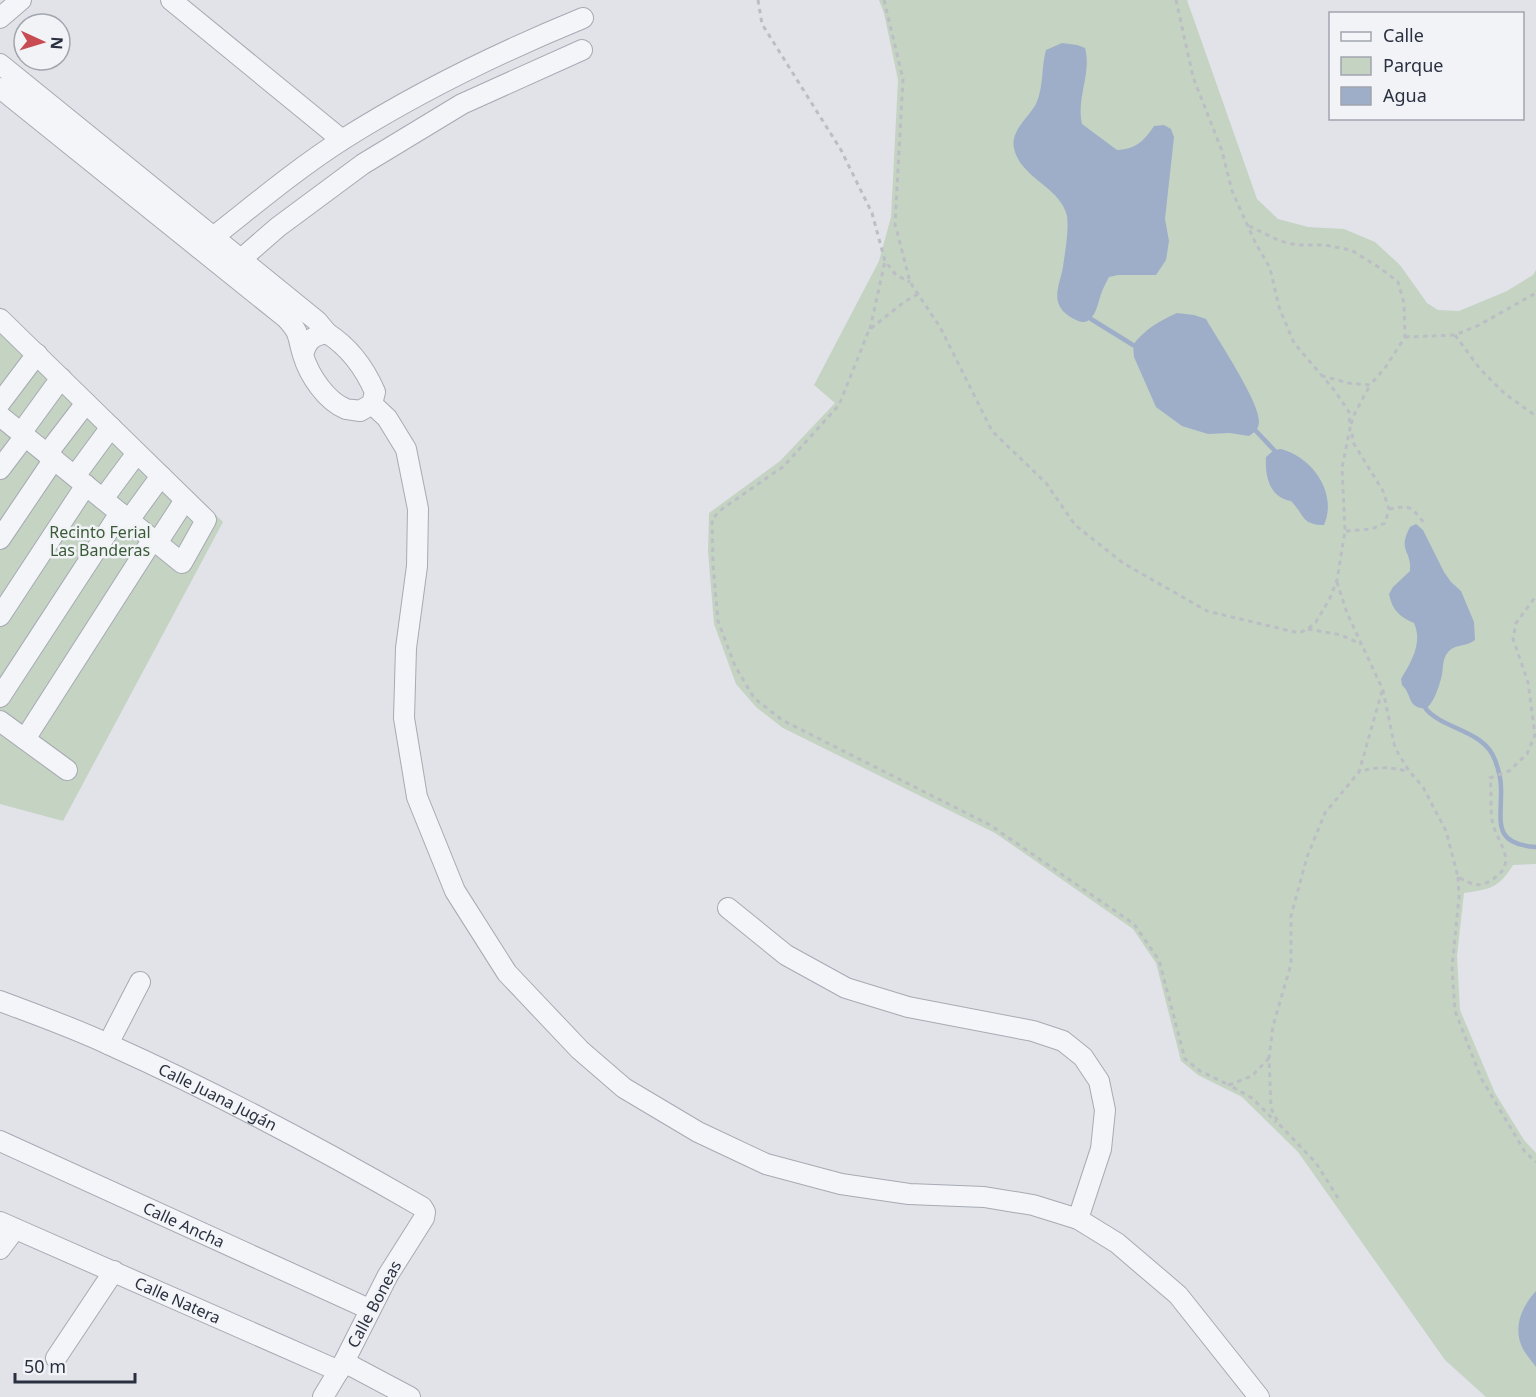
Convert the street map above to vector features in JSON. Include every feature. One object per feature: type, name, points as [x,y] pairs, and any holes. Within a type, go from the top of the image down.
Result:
[{"type":"street","points":[[0,18],[21,0]]},
{"type":"street","points":[[171,0],[342,140]]},
{"type":"street","points":[[207,243],[342,140],[450,78],[524,42],[583,18]]},
{"type":"street","points":[[234,265],[278,227],[363,164],[462,104],[582,51]]},
{"type":"street","points":[[0,64],[207,243],[234,265],[317,321],[327,333],[338,340],[366,372],[375,392],[372,404],[360,411],[345,408],[327,395],[310,373],[298,331],[234,265]]},
{"type":"street","points":[[450,78],[462,104]]},
{"type":"street","points":[[0,88],[207,243]]},
{"type":"street","points":[[0,416],[182,563],[206,520],[37,354],[4,330]]},
{"type":"street","points":[[303,355],[307,342],[315,336],[327,333]]},
{"type":"street","points":[[0,403],[37,354]]},
{"type":"street","points":[[0,470],[61,378]]},
{"type":"street","points":[[0,539],[86,403]]},
{"type":"street","points":[[372,404],[387,418],[406,449],[418,509],[417,566],[406,648],[404,718],[417,797],[455,891],[507,973],[580,1050],[624,1088],[698,1132],[766,1164],[841,1184],[909,1194],[984,1197],[1032,1205],[1078,1219],[1117,1243],[1178,1295],[1259,1397]]},
{"type":"street","points":[[0,616],[111,427]]},
{"type":"street","points":[[103,499],[137,453]]},
{"type":"street","points":[[0,697],[125,517],[161,476]]},
{"type":"street","points":[[25,739],[155,541],[185,500]]},
{"type":"street","points":[[0,721],[67,770]]},
{"type":"street","points":[[728,908],[786,955],[846,987],[908,1007],[1033,1031],[1063,1041],[1083,1057],[1099,1081],[1105,1110],[1101,1149],[1078,1219]]},
{"type":"street","points":[[108,1044],[140,982]]},
{"type":"street","name":"Calle Juana Jugán","points":[[0,1001],[108,1044],[230,1101],[319,1148],[422,1207],[425,1212]]},
{"type":"street","name":"Calle Ancha","points":[[0,1141],[369,1309]]},
{"type":"street","name":"Calle Boneas","points":[[323,1397],[369,1309],[424,1218],[425,1212]]},
{"type":"street","name":"Calle Natera","points":[[0,1249],[7,1226],[410,1397]]},
{"type":"street","points":[[56,1358],[114,1271]]},
{"type":"path","points":[[758,0],[762,24],[842,150],[872,213],[885,261],[896,275],[910,282]]},
{"type":"path","points":[[884,0],[903,79],[895,224],[910,282],[940,327],[992,431],[1046,483],[1075,525],[1123,563],[1207,611],[1299,633],[1316,622],[1337,580],[1345,531],[1342,468],[1350,428],[1370,385],[1385,368],[1405,337],[1404,303],[1398,282],[1351,250],[1325,245],[1297,245],[1281,242],[1248,225]]},
{"type":"path","points":[[1176,0],[1193,77],[1222,151],[1232,191],[1255,243],[1270,268],[1279,307],[1294,343],[1349,412],[1354,444],[1383,491],[1389,509],[1385,523],[1372,529],[1345,531]]},
{"type":"path","points":[[885,261],[869,330],[839,405],[784,466],[722,509],[712,519],[718,621],[735,666],[754,698],[782,720],[990,825],[1134,924],[1159,960],[1185,1059],[1200,1071],[1252,1098],[1316,1163],[1338,1198]]},
{"type":"path","points":[[1405,337],[1455,335],[1479,325],[1536,293]]},
{"type":"path","points":[[869,330],[904,302],[918,294]]},
{"type":"path","points":[[1455,335],[1480,369],[1505,394],[1536,416]]},
{"type":"path","points":[[1322,376],[1348,383],[1370,385]]},
{"type":"path","points":[[1389,509],[1405,506],[1413,508],[1424,523]]},
{"type":"path","points":[[1337,580],[1347,613],[1383,690],[1395,748],[1423,788],[1446,831],[1458,877],[1459,897],[1452,968],[1455,1011],[1481,1078],[1525,1152],[1536,1162]]},
{"type":"path","points":[[1458,877],[1472,884],[1485,885],[1500,874],[1506,863],[1503,847],[1492,821],[1490,778],[1509,771],[1527,754],[1535,735],[1528,682],[1513,639],[1516,623],[1536,596]]},
{"type":"path","points":[[1308,629],[1341,635],[1362,644]]},
{"type":"path","points":[[1279,1124],[1271,1108],[1269,1058],[1273,1026],[1291,964],[1291,916],[1307,857],[1325,813],[1359,772],[1383,690]]},
{"type":"path","points":[[1359,772],[1373,767],[1392,767],[1409,771]]},
{"type":"path","points":[[1229,1085],[1252,1076],[1269,1058]]},
{"type":"green space","points":[[879,0],[1187,0],[1257,199],[1278,219],[1308,227],[1344,229],[1375,242],[1400,265],[1427,303],[1438,310],[1459,311],[1507,291],[1533,275],[1536,270],[1536,864],[1513,865],[1503,879],[1493,886],[1464,893],[1457,956],[1460,1010],[1495,1093],[1524,1140],[1536,1153],[1536,1397],[1486,1397],[1445,1360],[1298,1152],[1242,1097],[1198,1075],[1181,1061],[1156,963],[1133,929],[995,833],[783,728],[756,707],[736,684],[714,624],[708,551],[709,513],[780,461],[835,403],[814,385],[879,261],[891,217],[898,80],[884,13]]},
{"type":"green space","name":"Recinto Ferial Las Banderas","points":[[0,307],[223,522],[63,821],[0,804]]},
{"type":"water","points":[[1062,43],[1085,48],[1087,67],[1081,105],[1082,124],[1117,150],[1139,143],[1154,126],[1164,125],[1171,129],[1174,137],[1165,219],[1169,241],[1166,260],[1156,275],[1109,277],[1096,311],[1086,322],[1080,322],[1066,314],[1058,302],[1068,228],[1063,206],[1057,197],[1024,167],[1014,148],[1017,130],[1039,97],[1046,50]]},
{"type":"water","points":[[1177,313],[1206,319],[1237,370],[1252,400],[1259,421],[1256,430],[1249,436],[1230,433],[1208,434],[1182,426],[1156,407],[1134,357],[1133,345],[1153,326]]},
{"type":"water","points":[[1281,449],[1303,460],[1319,478],[1328,501],[1324,525],[1307,521],[1291,501],[1278,495],[1270,485],[1266,471],[1266,457],[1274,450]]},
{"type":"water","points":[[1416,524],[1423,530],[1444,572],[1461,591],[1474,622],[1475,640],[1455,647],[1446,654],[1437,691],[1426,709],[1415,706],[1402,685],[1401,679],[1415,652],[1416,630],[1414,623],[1395,609],[1389,594],[1410,571],[1405,541],[1410,527]]},
{"type":"water","points":[[1536,1291],[1536,1367],[1523,1350],[1518,1332],[1523,1310]]},
{"type":"waterway","points":[[1091,319],[1133,345]]},
{"type":"waterway","points":[[1256,431],[1274,450]]},
{"type":"waterway","points":[[1426,709],[1443,722],[1473,736],[1490,750],[1500,781],[1501,820],[1505,836],[1522,845],[1536,847]]}]
